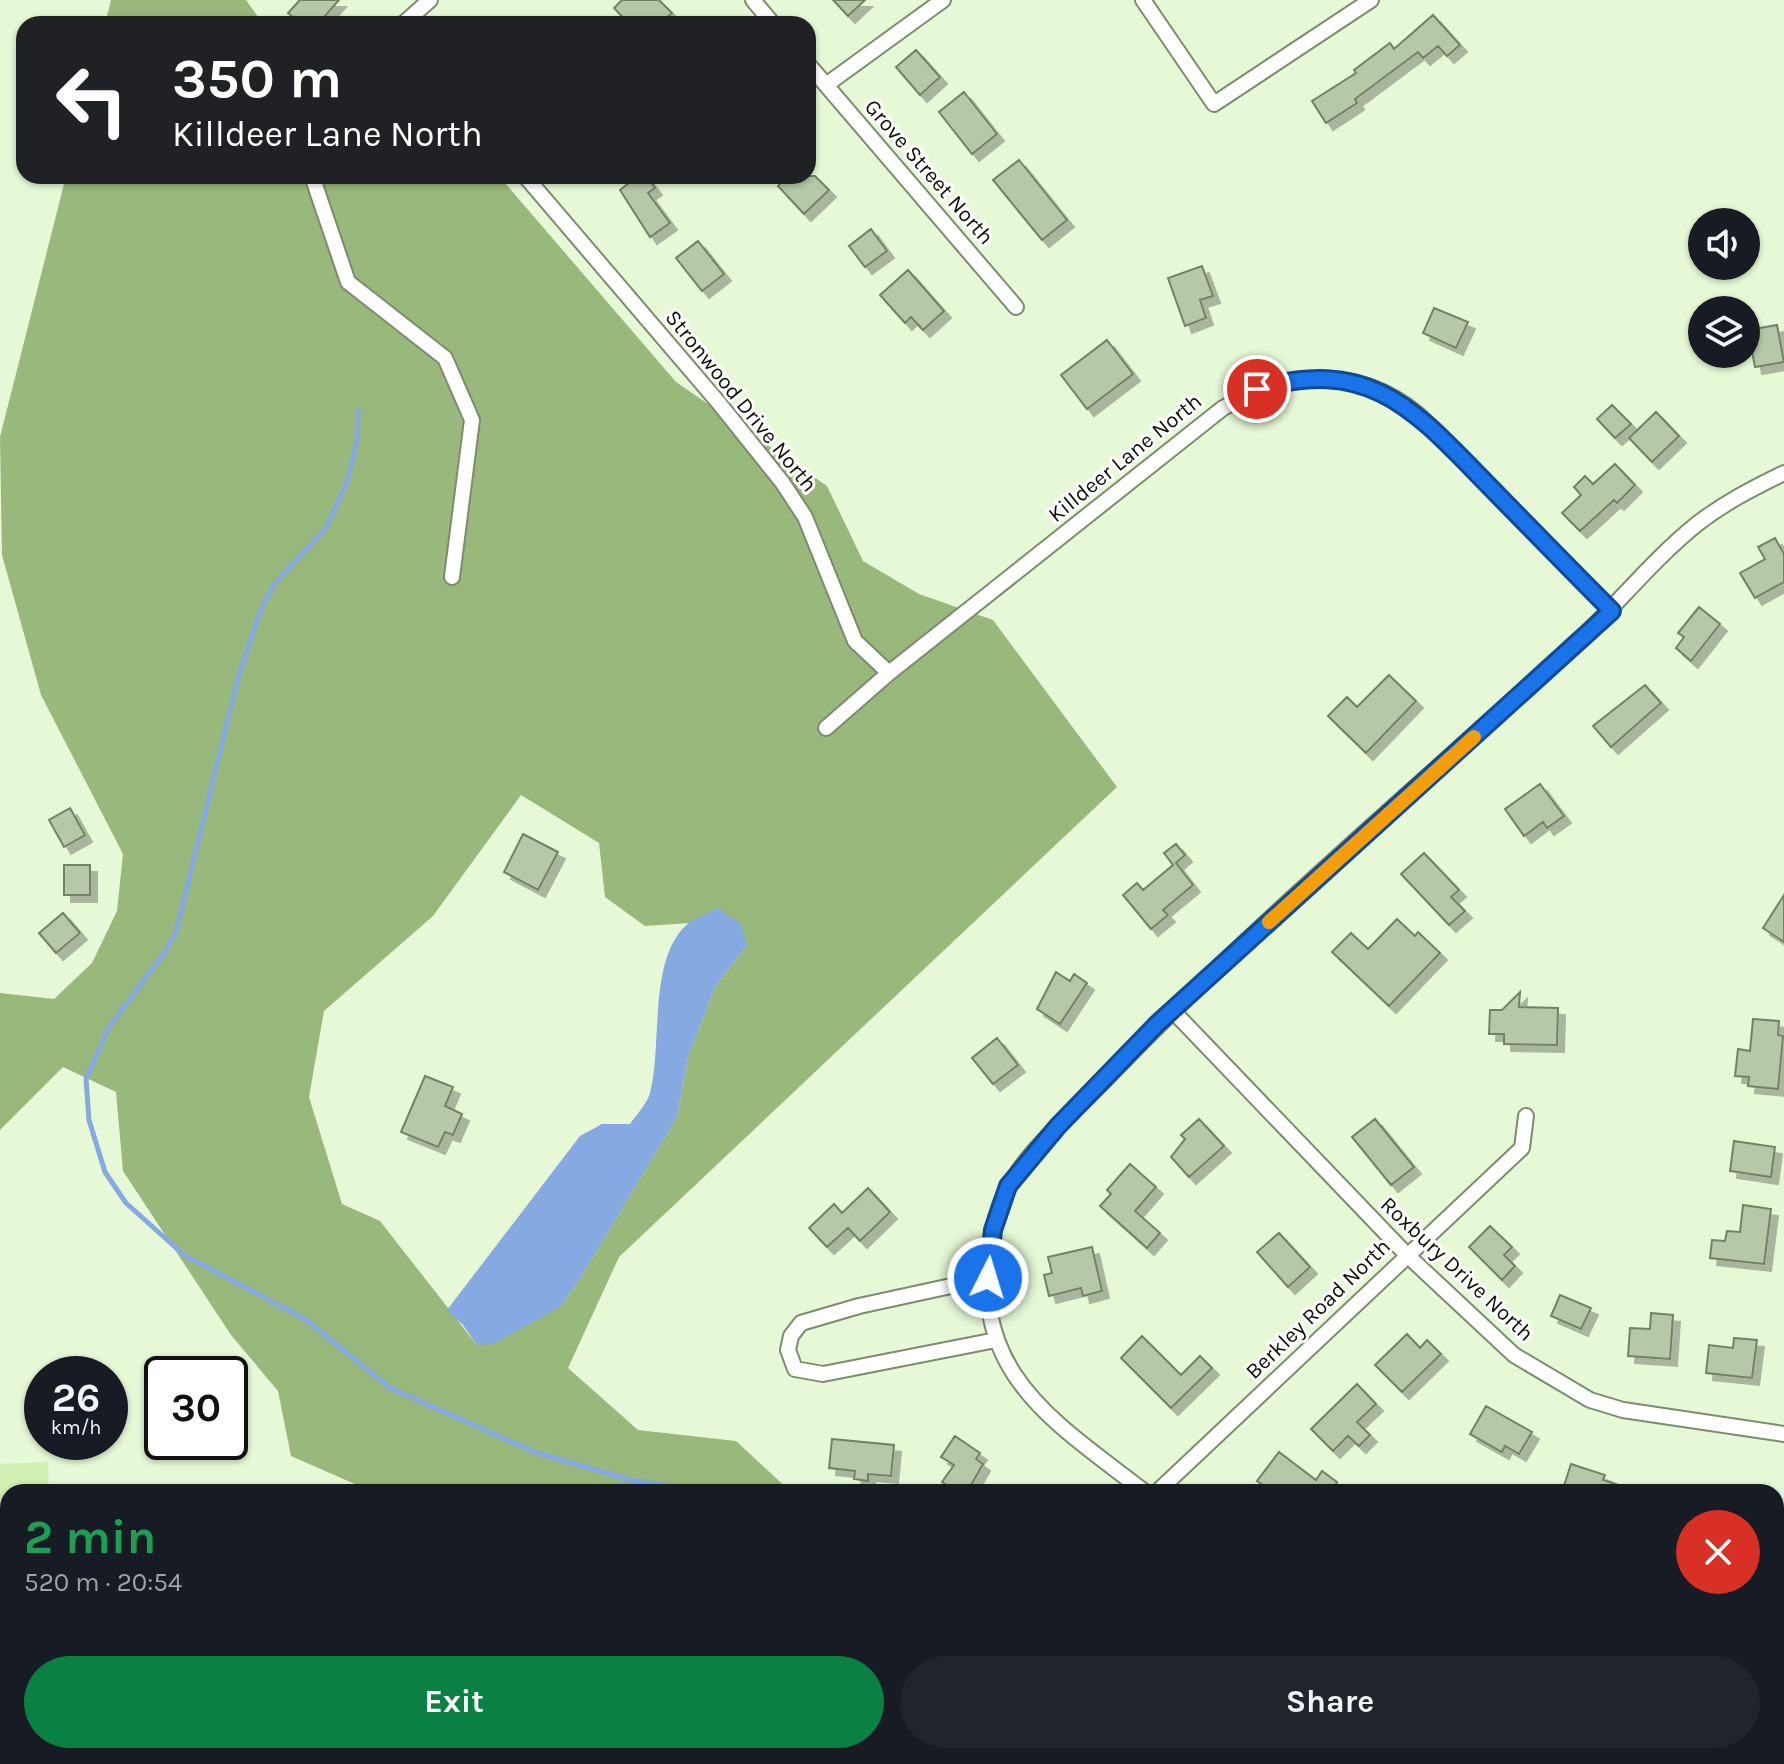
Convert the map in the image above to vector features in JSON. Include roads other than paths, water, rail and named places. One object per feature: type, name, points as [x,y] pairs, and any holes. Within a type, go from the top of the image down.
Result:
[{"type":"street","points":[[412,16],[430,0]]},
{"type":"street","points":[[753,0],[766,16]]},
{"type":"street","points":[[826,85],[943,0]]},
{"type":"street","points":[[1143,0],[1214,104],[1371,0]]},
{"type":"street","name":"Grove Street North","points":[[816,73],[1016,307]]},
{"type":"street","points":[[315,184],[348,282],[445,358],[472,420],[452,577]]},
{"type":"street","name":"Stronwood Drive North","points":[[532,184],[718,402],[782,482],[805,517],[855,641],[889,673]]},
{"type":"street","name":"Killdeer Lane North","points":[[826,728],[889,673],[1223,408],[1257,389],[1288,380],[1336,379],[1366,386],[1413,410],[1612,611]]},
{"type":"street","points":[[1135,1484],[1050,1419],[1022,1389],[996,1340],[988,1278],[993,1230],[1008,1186],[1058,1126],[1172,1010],[1612,611],[1696,525],[1733,498],[1784,473]]},
{"type":"street","name":"Roxbury Drive North","points":[[1172,1010],[1406,1254],[1514,1355],[1590,1400],[1623,1410],[1784,1434]]},
{"type":"street","name":"Berkley Road North","points":[[1165,1484],[1522,1148],[1526,1116]]},
{"type":"street","points":[[988,1278],[859,1306],[801,1323],[791,1336],[789,1361],[795,1369],[811,1375],[823,1374],[996,1340]]},
{"type":"water","points":[[718,908],[741,924],[747,945],[715,987],[688,1057],[677,1117],[560,1307],[493,1344],[477,1345],[447,1310],[580,1136],[602,1124],[630,1124],[644,1105],[654,1073],[659,1001],[667,956],[676,937],[690,922]]},
{"type":"waterway","points":[[358,410],[357,441],[347,482],[326,528],[275,583],[261,609],[238,678],[176,932],[165,952],[109,1027],[86,1079],[89,1120],[105,1172],[126,1203],[184,1255],[305,1319],[390,1388],[537,1453],[631,1480],[658,1484]]}]
